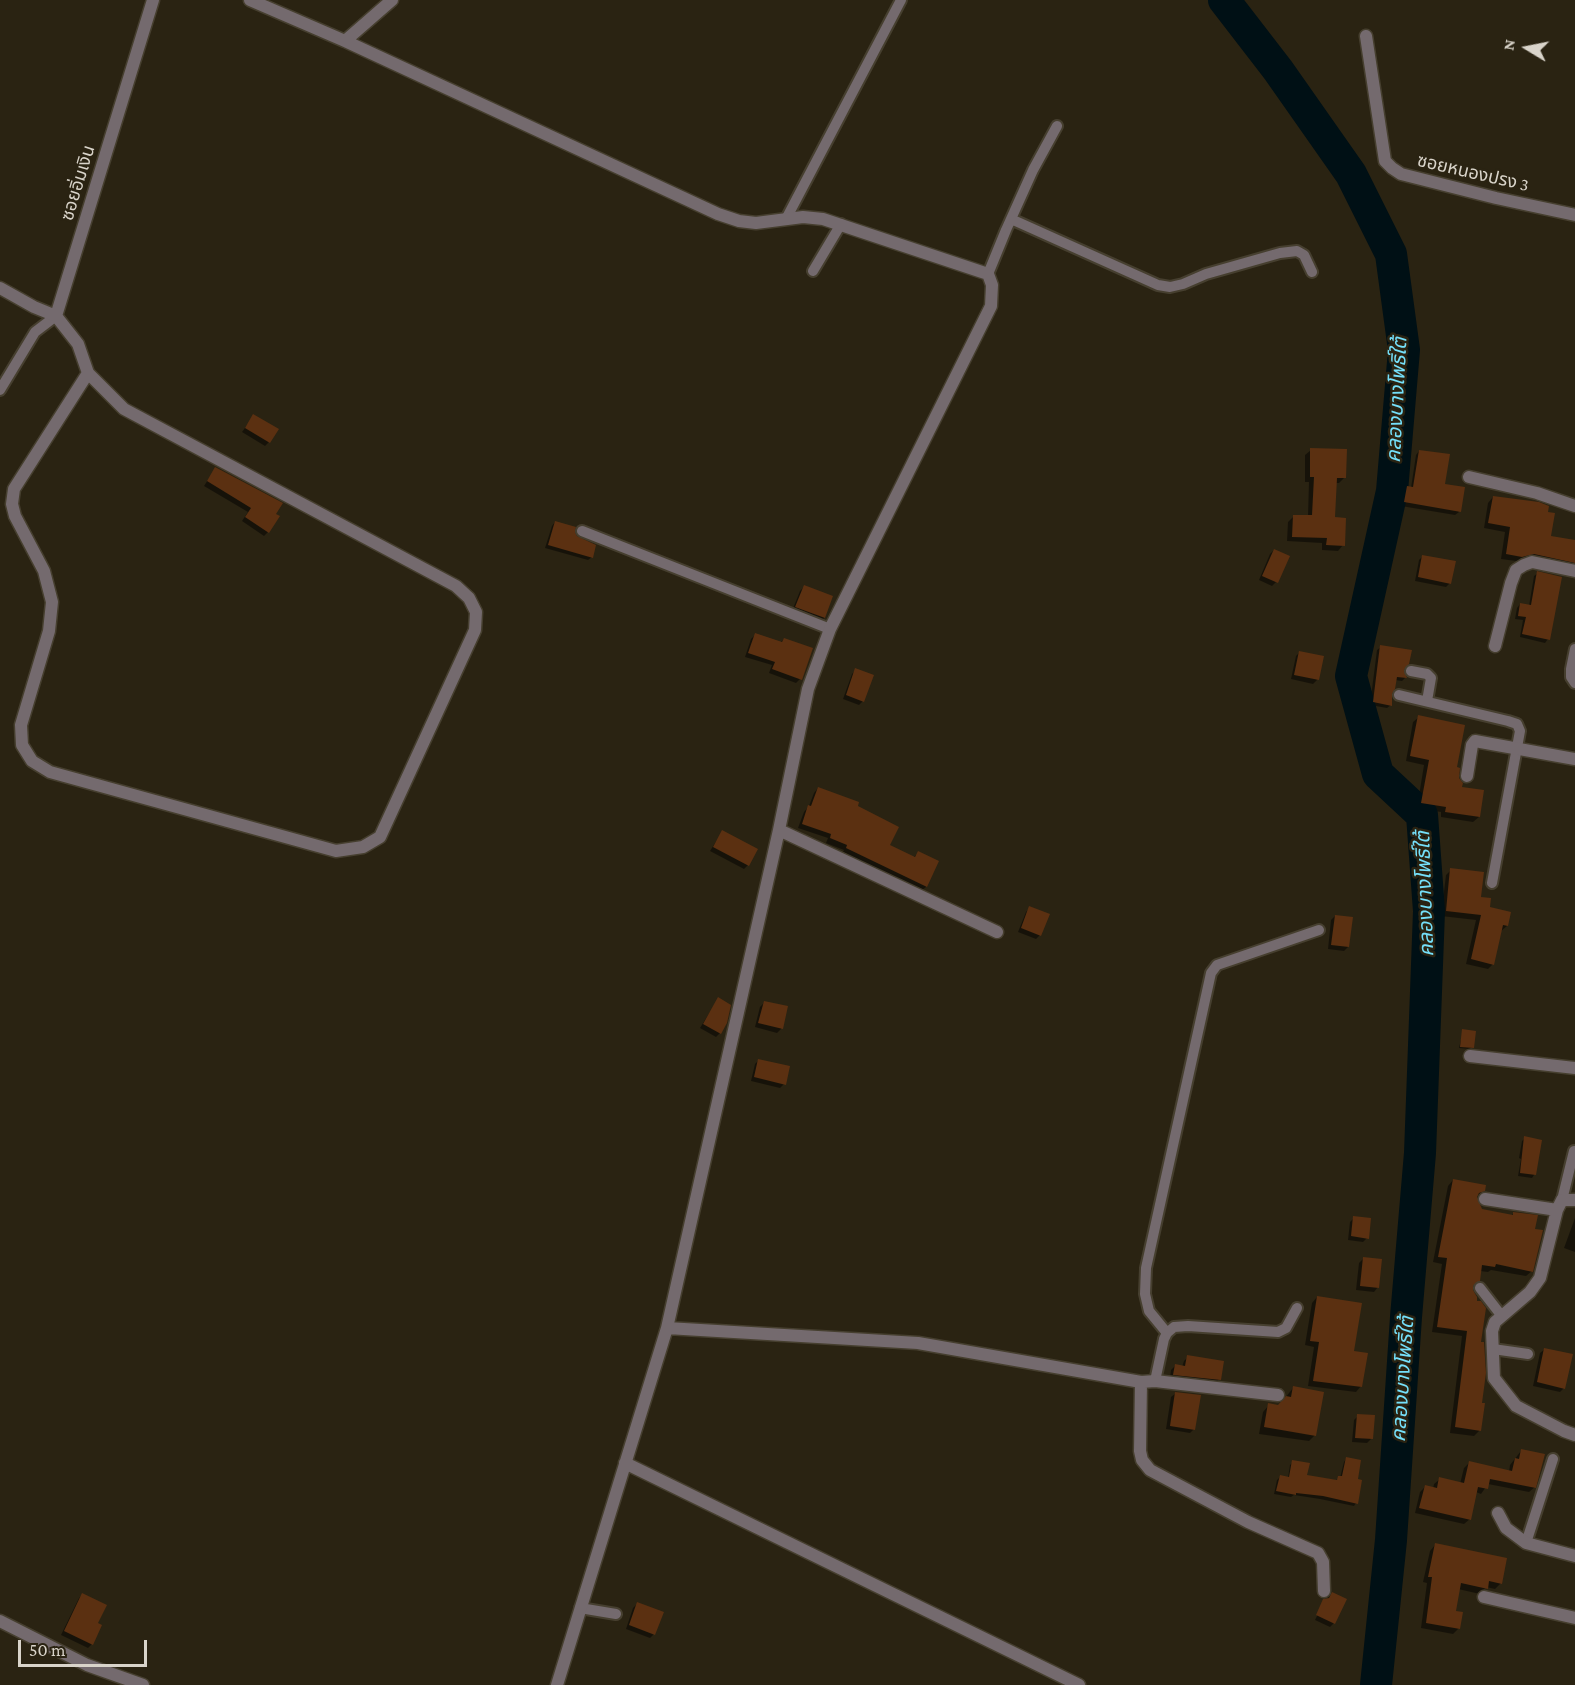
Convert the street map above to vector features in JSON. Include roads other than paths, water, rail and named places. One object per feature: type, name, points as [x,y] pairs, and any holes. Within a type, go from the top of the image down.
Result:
[{"type":"street","name":"ซอยอิ่มเงิน","points":[[56,316],[153,0]]},
{"type":"street","points":[[250,0],[345,41],[718,214],[739,221],[756,223],[803,217],[823,219],[988,274],[992,285],[991,306],[830,629],[808,689],[779,830],[667,1328],[557,1685]]},
{"type":"street","points":[[345,41],[392,0]]},
{"type":"street","name":"ซอยหนองปรง 3","points":[[1366,36],[1385,161],[1392,168],[1401,174],[1575,215]]},
{"type":"street","points":[[0,288],[56,316],[78,344],[88,373],[124,409],[456,586],[470,598],[476,612],[475,630],[380,837],[363,848],[336,851],[50,772],[32,761],[22,745],[21,724],[49,631],[52,602],[44,570],[15,516],[12,504],[14,489],[88,373]]},
{"type":"street","points":[[1468,477],[1537,493],[1575,506]]},
{"type":"street","points":[[1495,646],[1516,570],[1532,562],[1575,571]]},
{"type":"street","points":[[1467,776],[1472,746],[1475,741],[1575,759]]},
{"type":"street","points":[[779,830],[997,932]]},
{"type":"street","points":[[1470,1056],[1575,1068]]},
{"type":"street","points":[[1485,1199],[1565,1203],[1540,1278],[1530,1292],[1495,1322],[1492,1331],[1494,1378],[1516,1406],[1575,1435]]},
{"type":"street","points":[[667,1328],[918,1343],[1141,1382],[1155,1381],[1278,1395]]},
{"type":"street","points":[[1141,1382],[1140,1451],[1142,1460],[1150,1470],[1248,1522],[1318,1553],[1323,1562],[1324,1591]]},
{"type":"street","points":[[625,1463],[1079,1685]]},
{"type":"street","points":[[1498,1513],[1506,1528],[1526,1543],[1575,1556]]},
{"type":"street","points":[[1484,1597],[1575,1618]]},
{"type":"street","points":[[0,1621],[87,1665],[143,1685]]},
{"type":"lane","points":[[786,219],[902,0]]},
{"type":"lane","points":[[988,274],[1033,170],[1057,126]]},
{"type":"lane","points":[[1011,219],[1158,285],[1176,285],[1280,253],[1297,251],[1304,255],[1312,272]]},
{"type":"lane","points":[[813,271],[841,224]]},
{"type":"lane","points":[[0,390],[35,332],[56,316]]},
{"type":"lane","points":[[582,531],[830,629]]},
{"type":"lane","points":[[1575,649],[1571,669],[1571,676],[1575,683]]},
{"type":"lane","points":[[1411,671],[1431,678],[1427,701]]},
{"type":"lane","points":[[1399,695],[1516,724],[1520,731],[1492,883]]},
{"type":"lane","points":[[1167,1333],[1149,1311],[1145,1294],[1146,1268],[1210,973],[1217,964],[1318,930]]},
{"type":"lane","points":[[1565,1203],[1574,1151]]},
{"type":"lane","points":[[1480,1288],[1501,1315]]},
{"type":"lane","points":[[1155,1381],[1164,1339],[1174,1327],[1278,1332],[1286,1328],[1297,1308]]},
{"type":"lane","points":[[1493,1349],[1528,1354]]},
{"type":"lane","points":[[1526,1543],[1553,1459]]},
{"type":"lane","points":[[580,1608],[616,1614]]},
{"type":"waterway","name":"คลองบางโพธิ์ใต้","points":[[1224,0],[1278,70],[1351,174],[1391,254],[1404,350],[1392,491],[1351,676],[1378,774],[1422,815],[1429,911],[1420,1153],[1391,1540],[1376,1685]]}]
